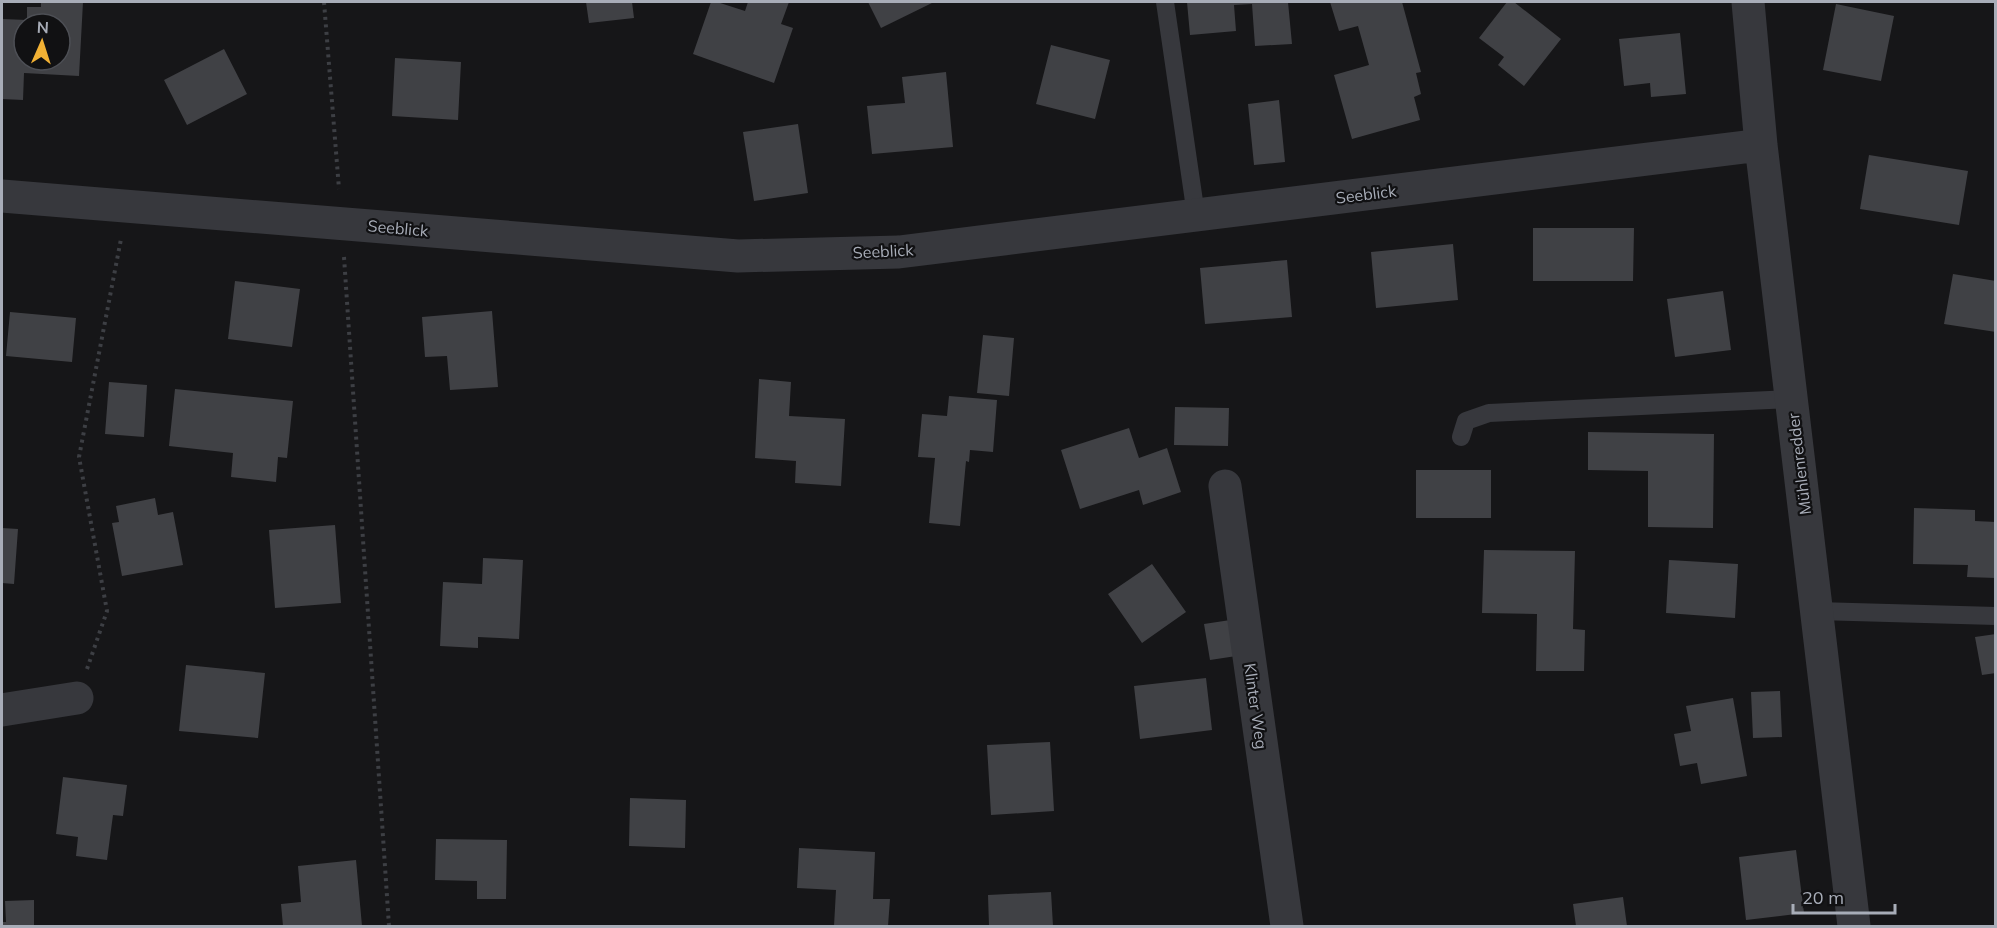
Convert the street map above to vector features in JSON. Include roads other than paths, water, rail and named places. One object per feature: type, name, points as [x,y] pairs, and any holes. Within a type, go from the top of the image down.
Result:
[{"type":"street","name":"Mühlenredder","points":[[1748,2],[1761,145],[1854,927]]},
{"type":"street","name":"Seeblick","points":[[2,196],[738,256],[899,252],[1761,145]]},
{"type":"street","name":"Klinter Weg","points":[[1225,486],[1287,927]]},
{"type":"street","points":[[2,710],[77,698]]},
{"type":"lane","points":[[1165,2],[1196,215]]},
{"type":"lane","points":[[1461,437],[1466,421],[1489,413],[1791,399]]},
{"type":"lane","points":[[1817,611],[1995,616]]}]
